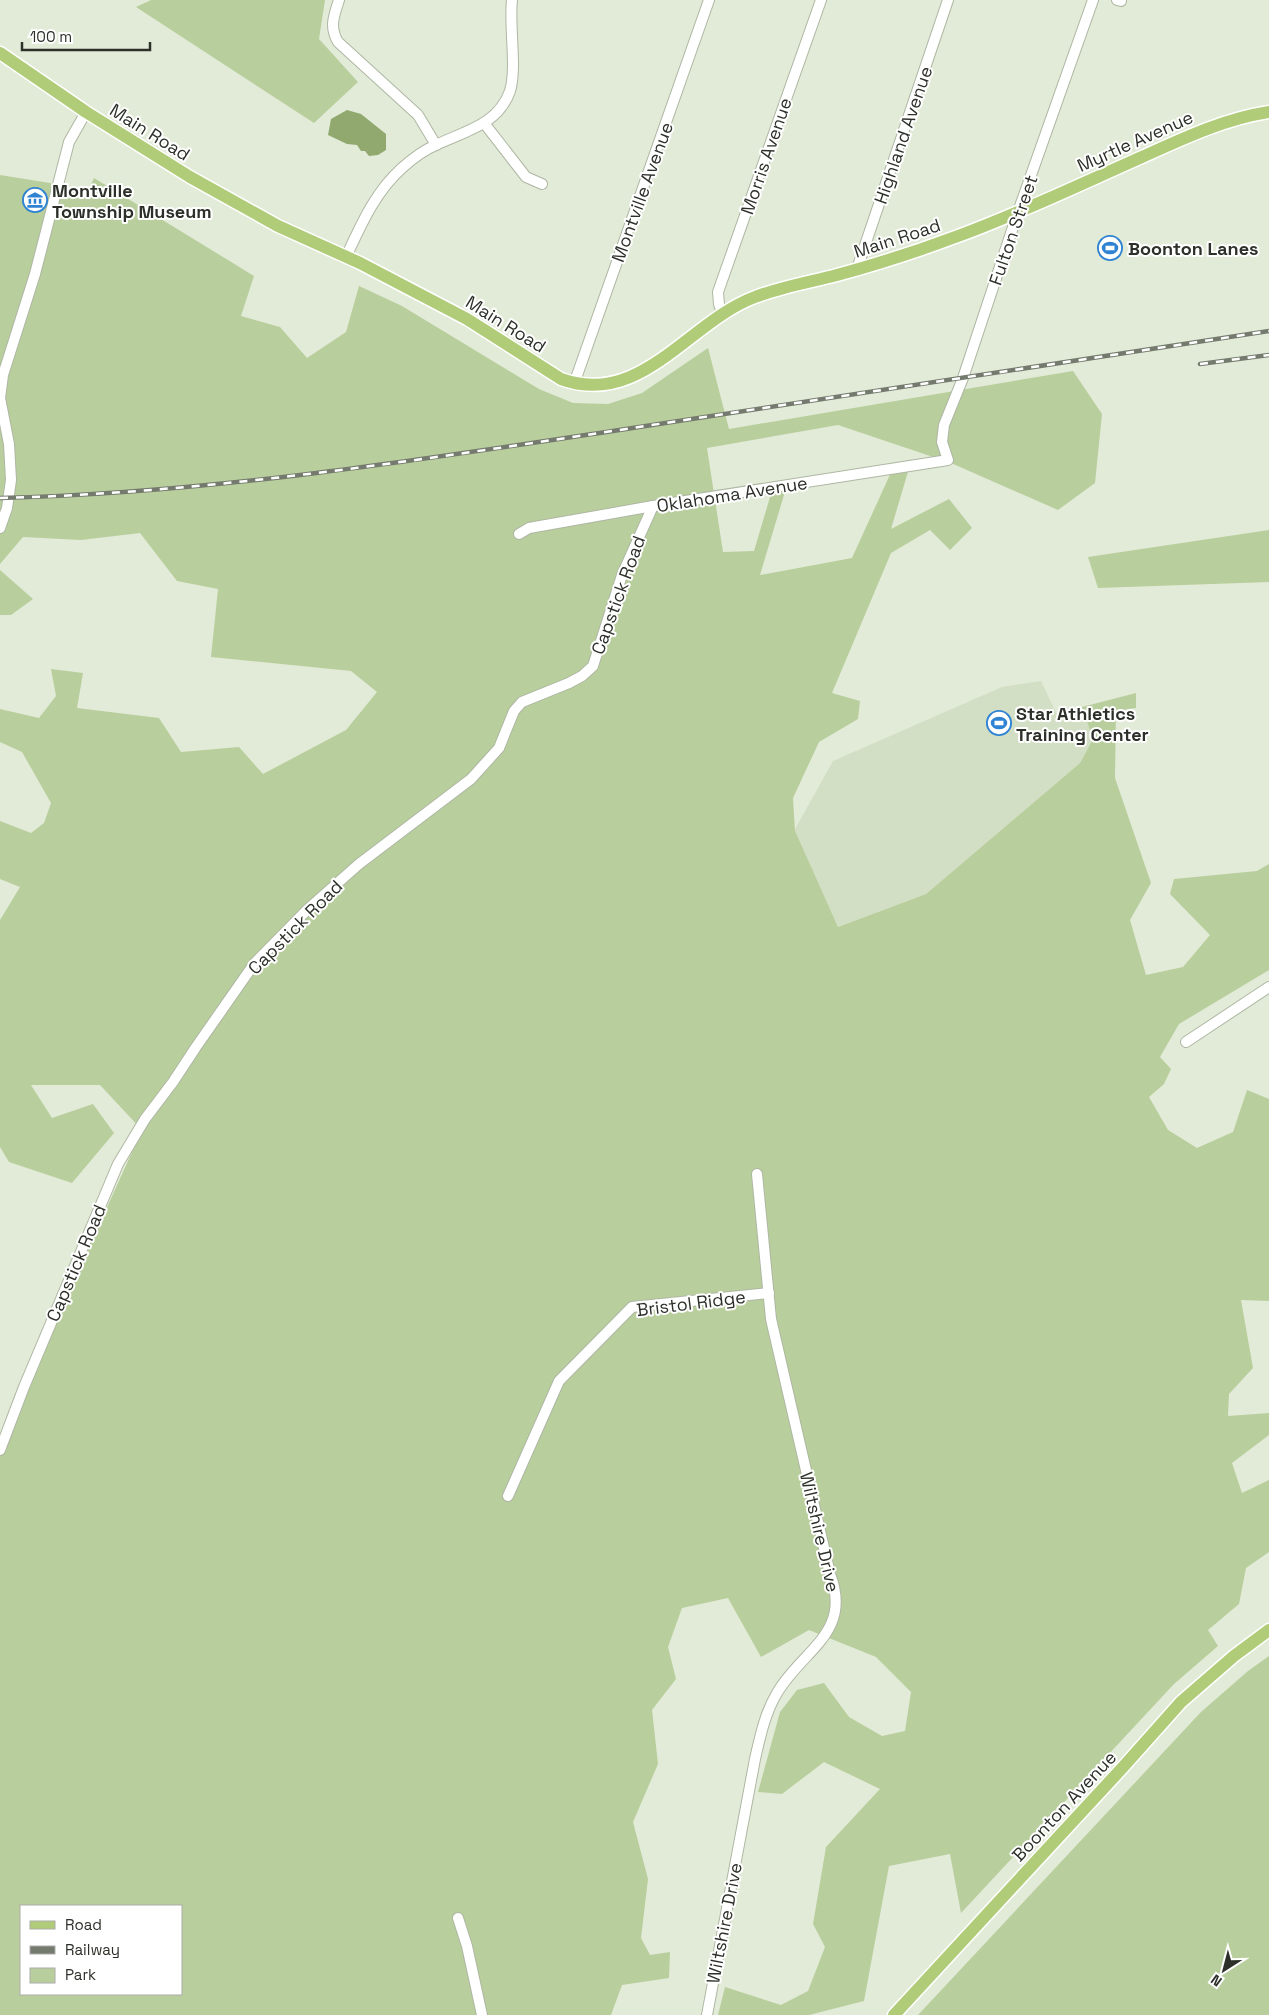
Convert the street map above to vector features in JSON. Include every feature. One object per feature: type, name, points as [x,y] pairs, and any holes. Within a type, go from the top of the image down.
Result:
[{"type":"main road","name":"Main Road","points":[[0,53],[86,112],[182,173],[278,226],[346,257],[467,319],[561,380],[574,384],[603,386],[639,373],[667,356],[722,313],[756,297],[857,269],[959,236],[1018,212]]},
{"type":"main road","name":"Myrtle Avenue","points":[[1018,212],[1201,130],[1243,116],[1269,112]]},
{"type":"main road","name":"Boonton Avenue","points":[[894,2015],[1118,1774],[1181,1702],[1234,1656],[1269,1630]]},
{"type":"street","points":[[339,0],[332,26],[338,42],[418,115],[436,145]]},
{"type":"street","points":[[346,257],[365,216],[389,181],[414,158],[436,145],[470,132],[496,115],[503,106],[511,84],[512,0]]},
{"type":"street","name":"Montville Avenue","points":[[574,384],[709,0]]},
{"type":"street","name":"Morris Avenue","points":[[722,313],[718,304],[718,292],[821,0]]},
{"type":"street","name":"Highland Avenue","points":[[857,269],[948,0]]},
{"type":"street","name":"Fulton Street","points":[[948,460],[942,442],[944,425],[963,378],[1018,212],[1093,0]]},
{"type":"street","points":[[0,528],[7,508],[11,480],[9,444],[0,398],[3,375],[36,274],[69,142],[86,112]]},
{"type":"street","points":[[484,123],[526,177],[542,184]]},
{"type":"street","name":"Oklahoma Avenue","points":[[519,534],[528,528],[653,506],[948,460]]},
{"type":"street","name":"Capstick Road","points":[[0,1450],[24,1387],[108,1185],[129,1143],[145,1119],[173,1082],[254,964],[307,910],[359,864],[470,779],[499,748],[514,711],[522,702],[569,683],[582,676],[592,666],[622,575],[653,506]]},
{"type":"street","points":[[1186,1042],[1269,987]]},
{"type":"street","name":"Wiltshire Drive","points":[[707,2015],[755,1759],[762,1731],[777,1693],[804,1658],[828,1633],[836,1605],[834,1585],[771,1319],[757,1174]]},
{"type":"street","name":"Bristol Ridge","points":[[508,1496],[559,1381],[632,1308],[769,1293]]},
{"type":"street","points":[[458,1918],[470,1955],[482,2015]]},
{"type":"shaded area","points":[[347,110],[361,114],[386,134],[386,150],[378,155],[369,156],[365,151],[361,151],[357,145],[347,144],[328,135],[331,119]]},
{"type":"shaded area","points":[[1041,681],[1059,719],[1082,707],[1093,739],[1080,763],[926,894],[838,927],[794,831],[833,761],[1002,687]]},
{"type":"green space","points":[[151,0],[325,0],[319,39],[358,82],[314,123],[136,7]]},
{"type":"green space","points":[[0,175],[56,184],[85,197],[94,178],[254,276],[241,316],[280,327],[307,358],[346,332],[359,286],[402,306],[539,389],[573,403],[608,404],[642,393],[708,348],[729,429],[1073,371],[1102,414],[1095,483],[1058,510],[951,463],[838,425],[707,448],[723,552],[754,551],[773,487],[787,485],[760,575],[852,558],[893,468],[910,465],[891,529],[949,499],[972,528],[950,550],[930,530],[891,553],[832,693],[860,701],[858,719],[819,742],[793,798],[795,831],[838,927],[926,894],[1080,763],[1093,739],[1082,707],[1136,693],[1136,708],[1116,711],[1115,778],[1151,883],[1130,920],[1146,975],[1183,967],[1210,935],[1170,894],[1174,879],[1257,871],[1269,864],[1269,970],[1179,1024],[1160,1057],[1171,1069],[1164,1084],[1149,1097],[1168,1130],[1197,1148],[1233,1132],[1247,1090],[1269,1099],[1269,1301],[1241,1300],[1253,1368],[1229,1394],[1228,1416],[1269,1413],[1269,1435],[1232,1463],[1242,1493],[1269,1480],[1269,1552],[1246,1568],[1239,1604],[1208,1630],[1218,1646],[1174,1684],[961,1913],[950,1854],[889,1866],[864,2001],[809,2015],[718,2015],[725,1987],[781,2005],[808,1991],[825,1947],[813,1924],[826,1847],[880,1789],[824,1762],[782,1794],[758,1792],[780,1712],[797,1690],[824,1683],[849,1717],[882,1736],[905,1731],[911,1692],[876,1657],[809,1630],[761,1657],[728,1598],[682,1608],[668,1647],[676,1679],[652,1710],[658,1764],[633,1822],[648,1879],[641,1938],[650,1955],[670,1952],[669,1978],[622,1985],[611,2015],[0,2015],[0,1455],[18,1404],[142,1130],[100,1085],[31,1085],[52,1118],[93,1104],[114,1133],[72,1183],[9,1162],[0,1147],[0,920],[20,887],[0,879],[0,821],[31,833],[44,823],[51,803],[22,752],[0,742],[0,709],[39,718],[56,696],[51,669],[83,673],[77,708],[159,718],[181,752],[239,747],[263,774],[346,730],[377,692],[351,671],[211,657],[218,589],[177,581],[140,533],[81,540],[23,537],[0,564]]},
{"type":"green space","points":[[1269,530],[1269,582],[1098,588],[1088,557]]},
{"type":"green space","points":[[0,570],[33,599],[11,615],[0,615]]},
{"type":"green space","points":[[1269,1656],[1269,2015],[918,2015],[1201,1712],[1248,1671]]},
{"type":"railway","points":[[0,498],[79,495],[236,482],[392,463],[1269,331]]},
{"type":"railway","points":[[1200,364],[1269,355]]},
{"type":"place","name":"Montville Township Museum","points":[[35,200]]},
{"type":"place","name":"Boonton Lanes","points":[[1110,248]]},
{"type":"place","name":"Star Athletics Training Center","points":[[999,723]]}]
